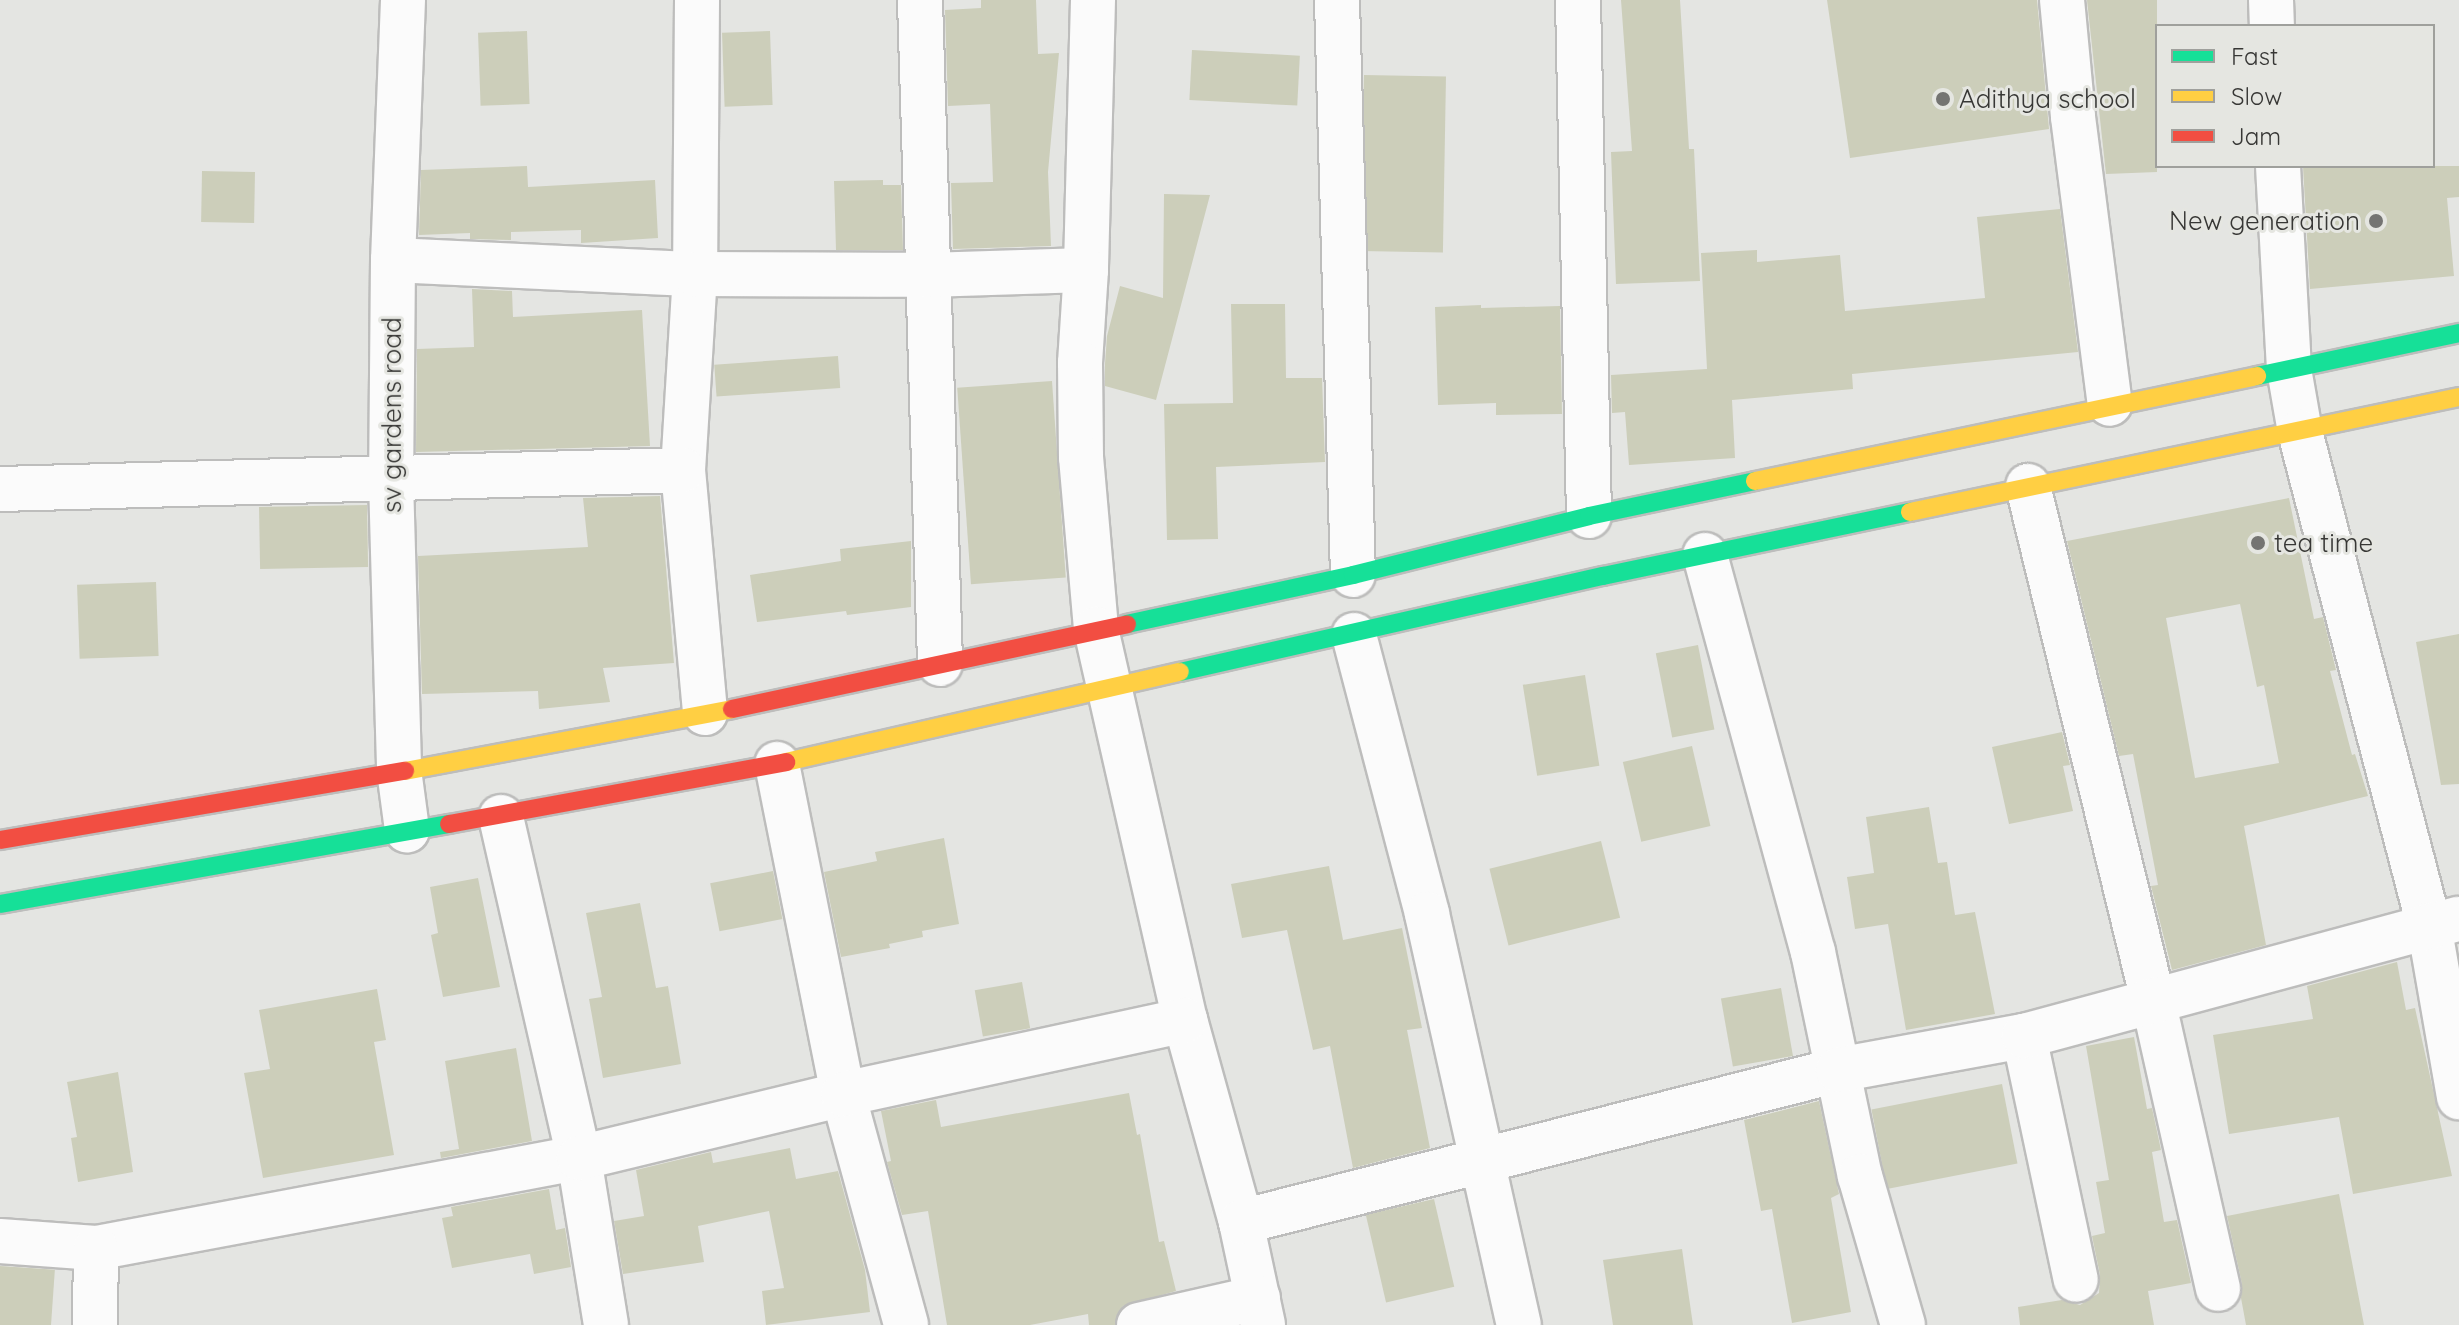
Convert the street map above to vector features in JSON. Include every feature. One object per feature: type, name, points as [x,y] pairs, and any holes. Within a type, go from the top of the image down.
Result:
[{"type":"main road","points":[[0,840],[492,756],[705,713],[1353,575],[1589,516],[2459,333]]},
{"type":"main road","points":[[0,904],[407,830],[501,817],[777,764],[1705,555],[2459,397]]},
{"type":"street","name":"sv gardens road","points":[[403,0],[393,260],[391,480],[399,770],[407,830]]},
{"type":"street","points":[[697,0],[695,274],[683,470],[705,713]]},
{"type":"street","points":[[920,0],[940,664]]},
{"type":"street","points":[[1093,0],[1086,270],[1080,363],[1081,457],[1096,629],[1107,689],[1185,1020],[1241,1222],[1260,1312],[1139,1325]]},
{"type":"street","points":[[1337,0],[1353,575]]},
{"type":"street","points":[[1578,0],[1589,516]]},
{"type":"street","points":[[2062,0],[2073,117],[2110,404]]},
{"type":"street","points":[[2271,0],[2272,24]]},
{"type":"street","points":[[2278,168],[2289,369],[2300,432],[2444,922],[2459,1097]]},
{"type":"street","points":[[393,260],[695,274],[927,275],[1086,270]]},
{"type":"street","points":[[0,489],[683,470]]},
{"type":"street","points":[[2028,486],[2153,1000],[2218,1289]]},
{"type":"street","points":[[1705,555],[1813,952],[1860,1176],[1903,1325]]},
{"type":"street","points":[[1354,635],[1427,914],[1519,1325]]},
{"type":"street","points":[[777,764],[843,1094],[906,1325]]},
{"type":"street","points":[[501,817],[579,1158],[606,1325]]},
{"type":"street","points":[[1241,1222],[1838,1070],[2024,1036],[2444,922]]},
{"type":"street","points":[[0,1241],[96,1248],[579,1158],[843,1094],[1185,1020]]},
{"type":"street","points":[[2024,1036],[2076,1280]]},
{"type":"street","points":[[95,1325],[96,1248]]},
{"type":"building","points":[[981,0],[1036,0],[1038,54],[1059,53],[1048,172],[1051,246],[953,249],[951,183],[993,182],[990,104],[948,106],[945,10],[981,8]]},
{"type":"building","points":[[1621,0],[1680,0],[1689,149],[1694,149],[1700,281],[1616,284],[1611,152],[1632,151]]},
{"type":"building","name":"Adithya school","points":[[1827,0],[2037,0],[2049,129],[1850,158]]},
{"type":"building","points":[[2087,0],[2157,0],[2157,172],[2106,174]]},
{"type":"building","points":[[527,31],[530,104],[481,106],[478,33]]},
{"type":"building","points":[[770,31],[773,105],[725,107],[722,33]]},
{"type":"building","points":[[1192,50],[1300,56],[1297,106],[1189,100]]},
{"type":"building","points":[[1364,75],[1446,76],[1443,252],[1361,251]]},
{"type":"building","points":[[527,166],[528,187],[655,180],[658,238],[581,243],[581,230],[511,232],[511,240],[470,239],[470,233],[419,235],[421,170]]},
{"type":"building","name":"New generation","points":[[2459,166],[2459,197],[2447,198],[2454,276],[2310,289],[2303,168]]},
{"type":"building","points":[[202,171],[255,172],[254,223],[201,222]]},
{"type":"building","points":[[883,180],[883,185],[901,185],[903,250],[836,250],[834,181]]},
{"type":"building","points":[[1164,194],[1210,195],[1156,400],[1105,386],[1105,364],[1107,336],[1120,286],[1163,298]]},
{"type":"building","points":[[2060,209],[2078,352],[1852,374],[1853,389],[1732,400],[1735,458],[1629,465],[1625,412],[1612,413],[1611,375],[1707,369],[1701,253],[1757,250],[1757,262],[1840,255],[1845,311],[1985,298],[1977,217]]},
{"type":"building","points":[[472,289],[512,291],[513,317],[642,310],[650,446],[416,452],[417,349],[474,347]]},
{"type":"building","points":[[1231,304],[1285,304],[1286,378],[1322,378],[1325,462],[1216,467],[1218,539],[1167,540],[1164,404],[1233,403]]},
{"type":"building","points":[[1481,305],[1481,308],[1560,306],[1562,414],[1496,415],[1496,403],[1438,405],[1435,307]]},
{"type":"building","points":[[838,356],[840,388],[717,397],[714,365]]},
{"type":"building","points":[[1052,381],[1066,578],[971,584],[957,388]]},
{"type":"building","points":[[660,496],[674,663],[603,668],[610,702],[539,709],[538,691],[422,694],[418,556],[588,547],[583,498]]},
{"type":"building","points":[[2289,498],[2314,619],[2323,617],[2336,670],[2330,671],[2352,755],[2355,754],[2368,796],[2244,826],[2266,945],[2172,970],[2151,886],[2158,885],[2133,754],[2119,756],[2067,541]],"holes":[[[2240,604],[2257,687],[2264,685],[2279,763],[2195,778],[2166,618]]]},
{"type":"building","points":[[367,505],[368,567],[260,569],[259,507]]},
{"type":"building","points":[[911,541],[911,607],[757,622],[750,575],[841,561],[840,549]]},
{"type":"building","points":[[156,582],[159,656],[80,659],[77,585]]},
{"type":"building","points":[[2459,634],[2459,784],[2441,785],[2416,642]]},
{"type":"building","points":[[1698,645],[1714,729],[1672,738],[1656,653]]},
{"type":"building","points":[[1585,675],[1599,766],[1537,776],[1523,685]]},
{"type":"building","points":[[2062,732],[2070,765],[2063,766],[2073,811],[2009,824],[1992,747]]},
{"type":"building","points":[[1692,746],[1710,826],[1641,842],[1623,762]]},
{"type":"building","points":[[1929,807],[1938,863],[1947,862],[1955,915],[1975,912],[1995,1014],[1906,1030],[1888,924],[1855,929],[1847,877],[1874,873],[1866,817]]},
{"type":"building","points":[[944,838],[959,924],[922,931],[923,937],[889,944],[890,948],[841,957],[824,872],[877,861],[875,852]]},
{"type":"building","points":[[1601,841],[1620,918],[1509,945],[1489,869]]},
{"type":"building","points":[[1329,866],[1343,940],[1402,928],[1422,1028],[1407,1030],[1430,1148],[1353,1168],[1330,1046],[1313,1050],[1287,930],[1242,938],[1231,884]]},
{"type":"building","points":[[773,871],[782,919],[720,931],[710,883]]},
{"type":"building","points":[[478,878],[500,987],[443,997],[431,935],[438,933],[430,887]]},
{"type":"building","points":[[640,903],[656,988],[668,986],[681,1064],[603,1078],[589,999],[602,997],[586,913]]},
{"type":"building","points":[[2397,962],[2406,1010],[2415,1008],[2452,1176],[2353,1194],[2339,1117],[2229,1134],[2213,1035],[2313,1019],[2307,986]]},
{"type":"building","points":[[1022,982],[1030,1028],[983,1037],[975,990]]},
{"type":"building","points":[[1781,988],[1793,1056],[1733,1067],[1721,999]]},
{"type":"building","points":[[377,989],[386,1040],[374,1042],[394,1155],[263,1178],[244,1073],[270,1069],[259,1010]]},
{"type":"building","points":[[2134,1037],[2147,1109],[2152,1108],[2161,1150],[2152,1152],[2164,1222],[2177,1220],[2191,1283],[2148,1291],[2154,1325],[2020,1325],[2018,1307],[2062,1300],[2080,1305],[2099,1293],[2100,1275],[2092,1236],[2105,1233],[2096,1182],[2109,1180],[2086,1046]]},
{"type":"building","points":[[516,1048],[532,1141],[441,1158],[440,1152],[459,1149],[445,1061]]},
{"type":"building","points":[[118,1072],[133,1172],[78,1182],[71,1138],[77,1137],[67,1082]]},
{"type":"building","points":[[2002,1084],[2017,1164],[1887,1189],[1871,1109]]},
{"type":"building","points":[[1129,1093],[1137,1135],[1140,1134],[1159,1242],[1164,1241],[1176,1291],[1123,1306],[1115,1325],[1089,1325],[1088,1314],[1030,1325],[947,1325],[928,1211],[902,1215],[887,1162],[891,1161],[881,1111],[936,1100],[941,1127]]},
{"type":"building","points":[[1819,1101],[1839,1194],[1831,1198],[1851,1312],[1792,1323],[1772,1209],[1761,1211],[1744,1120]]},
{"type":"building","points":[[790,1148],[796,1179],[838,1171],[865,1270],[870,1312],[766,1325],[762,1291],[784,1288],[769,1211],[698,1226],[704,1262],[623,1274],[614,1221],[644,1216],[636,1170],[711,1152],[713,1163]]},
{"type":"building","points":[[549,1189],[556,1230],[565,1228],[571,1267],[534,1274],[530,1254],[452,1268],[442,1218],[453,1216],[451,1207]]},
{"type":"building","points":[[2339,1194],[2364,1325],[2246,1325],[2242,1284],[2227,1216]]},
{"type":"building","points":[[1434,1199],[1454,1287],[1386,1302],[1366,1215]]},
{"type":"building","points":[[1682,1249],[1693,1325],[1613,1325],[1603,1260]]},
{"type":"building","points":[[0,1266],[55,1270],[51,1325],[0,1325]]},
{"type":"traffic: fast","points":[[2257,376],[2459,333]]},
{"type":"traffic: fast","points":[[1127,624],[1353,575],[1589,516],[1755,481]]},
{"type":"traffic: fast","points":[[1180,672],[1603,576],[1910,512]]},
{"type":"traffic: fast","points":[[0,904],[449,824]]},
{"type":"traffic: slow","points":[[1755,481],[2257,376]]},
{"type":"traffic: slow","points":[[1910,512],[2459,397]]},
{"type":"traffic: slow","points":[[786,762],[1180,672]]},
{"type":"traffic: slow","points":[[405,771],[732,709]]},
{"type":"traffic: jam","points":[[732,709],[1127,624]]},
{"type":"traffic: jam","points":[[449,824],[786,762]]},
{"type":"traffic: jam","points":[[0,840],[405,771]]},
{"type":"place","name":"Adithya school","points":[[1943,99]]},
{"type":"place","name":"New generation","points":[[2376,221]]},
{"type":"place","name":"tea time","points":[[2258,543]]}]
